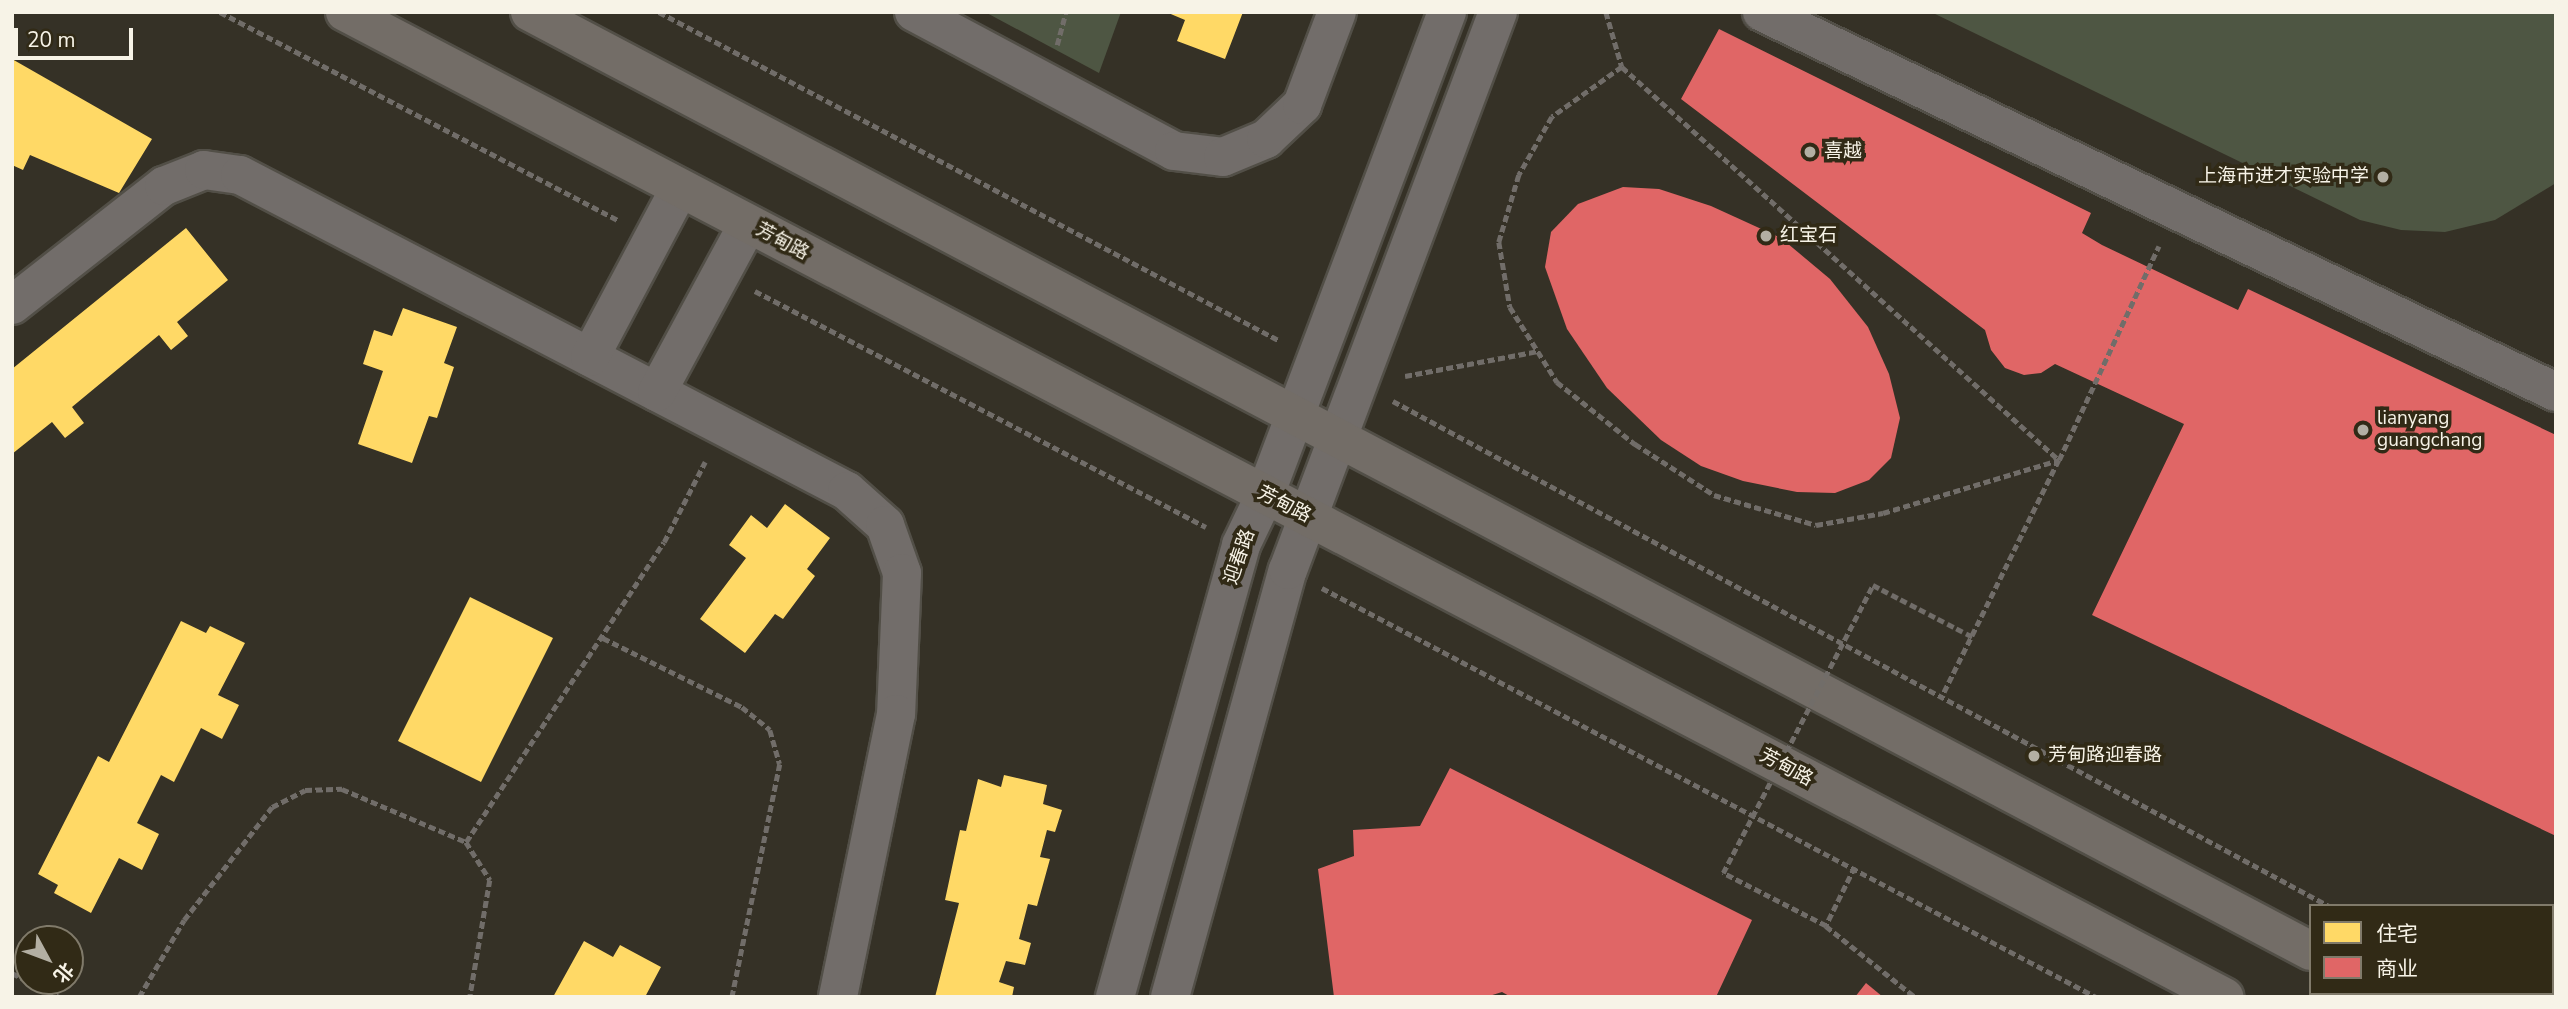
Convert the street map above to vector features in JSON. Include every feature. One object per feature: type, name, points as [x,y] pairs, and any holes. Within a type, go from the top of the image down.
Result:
[{"type":"main road","name":"芳甸路","points":[[345,12],[2224,997]]},
{"type":"main road","points":[[530,12],[2309,950]]},
{"type":"street","points":[[914,12],[1174,151],[1223,157],[1266,139],[1302,105],[1337,12]]},
{"type":"street","name":"迎春路","points":[[1115,997],[1241,545],[1265,495],[1447,12]]},
{"type":"street","points":[[1170,997],[1288,570],[1361,383],[1498,12]]},
{"type":"street","points":[[1762,12],[2556,391]]},
{"type":"street","points":[[12,304],[164,186],[204,170],[240,175],[847,491],[885,525],[902,573],[896,714],[838,997]]},
{"type":"street","points":[[590,357],[680,188]]},
{"type":"street","points":[[657,392],[748,224]]},
{"type":"path","points":[[220,12],[653,238]]},
{"type":"path","points":[[659,12],[1316,360]]},
{"type":"path","points":[[1606,12],[1622,67],[2059,460]]},
{"type":"path","points":[[1622,67],[1552,117],[1519,175],[1499,242],[1510,307],[1557,382],[1635,444],[1714,495],[1816,525],[1883,513],[2059,460]]},
{"type":"path","points":[[1941,697],[2059,460],[2176,210]]},
{"type":"path","points":[[721,274],[1241,545]]},
{"type":"path","points":[[1361,383],[1538,351]]},
{"type":"path","points":[[1361,383],[2325,904]]},
{"type":"path","points":[[466,842],[664,542],[723,427]]},
{"type":"path","points":[[1288,570],[2096,997]]},
{"type":"path","points":[[1915,997],[1826,926],[1723,873],[1873,585],[1973,637]]},
{"type":"path","points":[[603,638],[742,707],[770,730],[780,764],[732,997]]},
{"type":"path","points":[[139,997],[184,920],[272,807],[305,790],[342,789],[466,842],[490,880],[470,997]]},
{"type":"path","points":[[1826,926],[1854,867]]},
{"type":"green space","points":[[985,12],[1121,12],[1099,73]]},
{"type":"green space","name":"上海市进才实验中学","points":[[1931,12],[2556,12],[2556,183],[2495,220],[2445,232],[2401,230],[2360,220]]},
{"type":"building: 住宅","points":[[1166,12],[1243,12],[1225,59],[1177,41],[1185,20]]},
{"type":"building: 住宅","points":[[12,59],[152,139],[119,193],[30,155],[23,170],[12,165]]},
{"type":"building: 住宅","points":[[186,228],[228,280],[177,322],[188,336],[171,350],[159,335],[72,407],[84,423],[65,438],[52,422],[12,454],[12,369]]},
{"type":"building: 住宅","points":[[403,308],[457,327],[444,363],[454,367],[437,418],[429,416],[412,463],[358,444],[383,371],[363,364],[374,330],[392,336]]},
{"type":"building: 住宅","points":[[785,504],[830,538],[807,569],[815,576],[783,619],[775,614],[745,653],[700,619],[746,558],[729,545],[751,515],[767,528]]},
{"type":"building: 住宅","points":[[470,597],[553,638],[481,782],[398,741]]},
{"type":"building: 住宅","points":[[181,621],[206,633],[210,626],[245,643],[218,695],[239,705],[222,739],[201,728],[174,782],[161,775],[137,823],[159,834],[142,870],[119,858],[91,913],[54,893],[58,885],[38,874],[98,756],[109,762]]},
{"type":"building: 住宅","points":[[1004,775],[1047,785],[1043,804],[1062,810],[1055,832],[1047,830],[1040,857],[1050,859],[1037,906],[1028,904],[1019,939],[1031,943],[1025,965],[1006,961],[999,982],[1014,987],[1012,997],[935,997],[959,903],[945,900],[960,830],[966,831],[978,779],[1001,787]]},
{"type":"building: 住宅","points":[[584,941],[613,957],[620,945],[661,967],[645,997],[553,997]]},
{"type":"building: 商业","name":"lianyang guangchang","points":[[1719,29],[2091,213],[2082,233],[2102,245],[2238,310],[2248,289],[2556,435],[2556,836],[2092,615],[2184,424],[2055,364],[2041,373],[2024,375],[2005,368],[1991,350],[1985,330],[1681,99]]},
{"type":"building: 商业","points":[[1623,187],[1659,189],[1711,206],[1781,238],[1830,279],[1868,327],[1889,374],[1900,418],[1891,458],[1869,480],[1835,493],[1797,492],[1743,481],[1701,466],[1661,440],[1607,388],[1567,329],[1545,267],[1551,232],[1578,204]]},
{"type":"building: 商业","points":[[1450,768],[1752,920],[1716,997],[1511,997],[1502,992],[1486,997],[1334,997],[1318,869],[1354,856],[1353,830],[1420,826]]},
{"type":"building: 商业","points":[[1866,983],[1883,997],[1855,997]]},
{"type":"place","name":"喜越","points":[[1810,152]]},
{"type":"place","name":"上海市进才实验中学","points":[[2383,177]]},
{"type":"place","name":"红宝石","points":[[1766,236]]},
{"type":"place","name":"lianyang guangchang","points":[[2363,430]]},
{"type":"place","name":"芳甸路迎春路","points":[[2034,756]]}]
